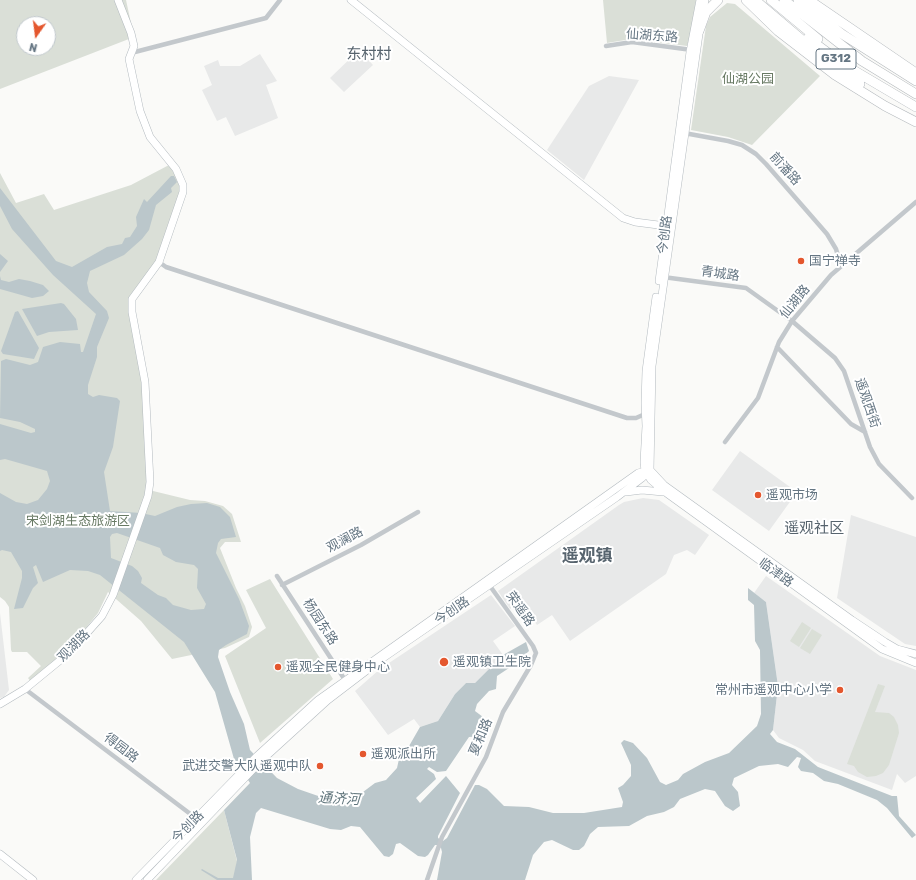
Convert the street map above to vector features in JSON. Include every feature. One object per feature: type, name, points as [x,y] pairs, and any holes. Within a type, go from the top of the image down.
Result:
[{"type":"highway","points":[[699,32],[706,12],[718,0]]},
{"type":"highway","name":"G312","points":[[763,0],[816,44],[843,64],[916,107]]},
{"type":"highway","points":[[771,0],[837,54],[916,102]]},
{"type":"highway","points":[[784,0],[857,57],[916,94]]},
{"type":"highway","name":"G312","points":[[788,0],[842,42],[866,58],[916,87]]},
{"type":"highway","points":[[798,0],[842,34],[916,81]]},
{"type":"highway","points":[[809,0],[916,73]]},
{"type":"highway","points":[[748,1],[838,69],[916,118]]},
{"type":"highway","points":[[748,1],[778,31],[835,75],[885,106],[916,122]]},
{"type":"main road","name":"观湖路","points":[[0,704],[25,689],[69,653],[102,616],[113,595],[144,511],[150,482],[145,382],[132,299],[159,262],[184,192],[183,185],[176,169],[150,137],[140,111],[130,60],[134,46],[131,33],[118,0]]},
{"type":"main road","points":[[351,0],[623,218],[635,222],[666,226]]},
{"type":"main road","name":"今创路","points":[[259,759],[328,700],[383,658],[490,586],[617,497],[647,471],[652,366],[662,277],[700,0]]},
{"type":"main road","name":"今创路","points":[[693,50],[699,32],[705,0]]},
{"type":"main road","name":"今创路","points":[[647,471],[645,414],[646,371],[662,277],[666,226],[681,133]]},
{"type":"main road","name":"今创路","points":[[259,759],[318,700],[638,473],[647,471]]},
{"type":"main road","name":"临津路","points":[[647,471],[651,480],[665,493],[882,649],[916,663]]},
{"type":"main road","name":"临津路","points":[[647,471],[664,485],[852,620],[897,649],[916,654]]},
{"type":"main road","points":[[617,497],[630,491],[652,490],[665,493]]},
{"type":"main road","points":[[243,776],[259,759]]},
{"type":"main road","name":"今创路","points":[[136,880],[196,819],[243,776]]},
{"type":"main road","name":"今创路","points":[[147,880],[202,824],[243,776]]},
{"type":"main road","points":[[0,855],[34,880]]},
{"type":"street","points":[[131,53],[266,18],[280,0]]},
{"type":"street","name":"仙湖东路","points":[[606,46],[632,42],[693,50]]},
{"type":"street","name":"前潘路","points":[[681,133],[728,141],[742,145],[756,154],[828,234],[836,249],[842,266]]},
{"type":"street","name":"仙湖路","points":[[726,442],[758,398],[777,347],[792,321],[831,275],[916,202]]},
{"type":"street","points":[[159,262],[174,269],[627,418],[636,418],[645,414]]},
{"type":"street","name":"青城路","points":[[662,277],[746,288],[792,321]]},
{"type":"street","name":"遥观西街","points":[[792,321],[835,358],[844,371],[865,432],[879,464],[912,498]]},
{"type":"street","points":[[777,347],[851,424],[865,432]]},
{"type":"street","name":"观澜路","points":[[282,585],[361,545],[418,512]]},
{"type":"street","name":"杨园东路","points":[[277,576],[345,680]]},
{"type":"street","name":"荣遥路","points":[[490,586],[533,646]]},
{"type":"street","name":"夏和路","points":[[427,880],[442,837],[486,757],[503,712],[534,659],[536,654],[533,646]]},
{"type":"street","name":"得园路","points":[[25,689],[202,824]]},
{"type":"shaded area","points":[[359,50],[373,65],[344,92],[330,78]]},
{"type":"shaded area","points":[[260,54],[277,81],[266,85],[278,118],[235,136],[226,117],[217,121],[202,90],[212,85],[204,66],[218,60],[220,66],[240,66]]},
{"type":"shaded area","points":[[609,76],[639,80],[584,180],[547,150],[589,86]]},
{"type":"shaded area","points":[[171,176],[174,176],[177,182],[171,188],[172,192],[156,205],[149,230],[142,239],[124,255],[90,271],[87,283],[89,292],[107,311],[109,318],[97,347],[97,357],[88,385],[88,394],[93,397],[99,395],[117,398],[120,401],[113,447],[104,472],[110,511],[141,513],[155,516],[177,507],[207,503],[220,507],[230,517],[236,537],[221,539],[218,543],[216,553],[239,599],[249,626],[247,634],[219,650],[218,657],[230,692],[244,724],[250,750],[277,778],[298,789],[324,798],[340,800],[363,792],[375,783],[386,780],[397,768],[399,759],[405,753],[420,727],[438,721],[455,694],[466,683],[475,683],[503,655],[526,642],[529,651],[515,664],[497,676],[496,689],[489,691],[477,704],[475,711],[483,717],[486,732],[483,736],[469,737],[446,771],[437,772],[429,767],[427,769],[434,774],[436,779],[416,798],[420,803],[446,776],[460,793],[438,838],[443,841],[447,838],[475,785],[479,785],[487,789],[504,806],[529,807],[553,813],[584,813],[622,807],[623,802],[618,788],[631,776],[631,765],[621,743],[624,740],[633,743],[647,758],[660,782],[666,785],[678,780],[683,774],[705,762],[729,753],[757,726],[761,714],[760,650],[755,641],[754,605],[748,600],[748,588],[766,602],[778,686],[773,730],[770,734],[777,742],[795,749],[818,767],[892,796],[897,796],[899,816],[916,835],[912,838],[887,808],[877,800],[838,784],[824,781],[813,773],[801,771],[798,767],[801,758],[797,757],[788,767],[778,764],[759,766],[734,778],[732,785],[738,792],[740,806],[733,811],[725,806],[715,791],[705,789],[680,799],[674,807],[664,812],[647,816],[629,826],[598,827],[590,834],[584,846],[579,850],[573,850],[552,840],[544,842],[533,855],[525,880],[437,880],[442,852],[441,848],[437,845],[435,845],[425,857],[418,856],[400,843],[396,844],[393,854],[389,857],[384,856],[360,827],[351,826],[341,830],[330,829],[261,808],[256,813],[250,837],[252,880],[217,880],[201,870],[202,869],[218,878],[233,878],[237,860],[224,810],[250,783],[234,759],[215,692],[184,642],[100,575],[88,571],[70,570],[43,582],[36,565],[33,567],[38,583],[33,588],[23,608],[14,609],[22,578],[22,571],[11,552],[0,551],[0,493],[16,502],[27,504],[38,500],[47,489],[50,481],[47,471],[5,459],[0,460],[0,424],[31,433],[35,432],[35,429],[20,422],[0,418],[1,361],[6,359],[30,365],[38,362],[43,347],[60,342],[80,344],[81,352],[83,352],[96,314],[53,275],[12,229],[0,206],[0,188],[56,261],[72,267],[107,247],[122,244],[125,238],[130,237],[137,226],[136,217],[144,199],[147,202]],"holes":[[[117,533],[160,548],[163,555],[176,562],[194,565],[198,569],[197,588],[206,604],[204,609],[191,610],[173,605],[166,598],[158,595],[141,583],[142,578],[138,571],[132,566],[111,558],[110,537],[112,534]]]},
{"type":"shaded area","points":[[0,254],[8,261],[0,272]]},
{"type":"shaded area","points":[[0,276],[1,280],[9,282],[19,279],[30,281],[43,285],[49,291],[43,296],[32,298],[0,289]]},
{"type":"shaded area","points":[[61,303],[64,304],[76,319],[78,330],[49,332],[37,336],[22,309]]},
{"type":"shaded area","points":[[18,311],[39,348],[34,359],[3,354],[1,351],[15,312]]},
{"type":"shaded area","name":"遥观市场","points":[[740,451],[797,492],[769,531],[712,490]]},
{"type":"shaded area","points":[[643,498],[659,500],[709,535],[695,555],[687,550],[674,555],[666,574],[570,641],[552,615],[537,625],[521,602],[510,609],[498,591],[619,505],[624,502]]},
{"type":"shaded area","points":[[851,515],[916,537],[916,646],[905,644],[837,598]]},
{"type":"shaded area","name":"常州市遥观中心小学","points":[[766,576],[880,656],[916,670],[916,776],[905,783],[897,774],[892,790],[815,761],[803,750],[779,738],[773,730],[778,686],[766,602],[754,593]]},
{"type":"shaded area","name":"遥观镇卫生院","points":[[491,595],[515,626],[493,641],[503,655],[475,683],[466,683],[455,694],[438,721],[420,727],[414,719],[388,735],[355,691],[380,669]]},
{"type":"shaded area","points":[[0,613],[9,690],[4,697],[0,698]]},
{"type":"green space","points":[[0,0],[126,0],[134,37],[0,89]]},
{"type":"green space","points":[[603,0],[696,0],[694,22],[687,46],[631,39],[607,43]]},
{"type":"green space","name":"仙湖公园","points":[[727,3],[735,4],[820,76],[752,145],[728,137],[691,130],[706,26],[710,17]]},
{"type":"green space","name":"宋剑湖生态旅游区","points":[[169,165],[181,184],[180,195],[156,261],[129,297],[142,382],[149,490],[223,506],[232,514],[241,542],[225,542],[220,548],[245,606],[252,627],[249,637],[225,648],[172,659],[141,621],[108,592],[98,613],[81,634],[63,654],[31,682],[28,678],[41,666],[27,652],[12,652],[9,607],[0,597],[0,173],[16,203],[44,194],[54,210],[131,185]]},
{"type":"green space","name":"遥观全民健身中心","points":[[270,579],[333,679],[260,743],[225,656],[266,628],[246,590]]},
{"type":"green space","points":[[802,622],[811,628],[799,647],[790,641]]},
{"type":"green space","points":[[812,629],[822,635],[810,654],[800,648]]},
{"type":"green space","points":[[878,684],[885,686],[875,712],[889,713],[894,717],[898,725],[899,733],[889,765],[883,773],[876,776],[867,777],[858,772],[854,766],[847,764]]},
{"type":"green space","points":[[224,810],[237,861],[237,880],[156,880]]},
{"type":"place","name":"国宁禅寺","points":[[801,261]]},
{"type":"place","name":"遥观市场","points":[[758,495]]},
{"type":"place","name":"遥观镇卫生院","points":[[444,662]]},
{"type":"place","name":"遥观全民健身中心","points":[[278,667]]},
{"type":"place","name":"常州市遥观中心小学","points":[[840,690]]},
{"type":"place","name":"遥观派出所","points":[[363,754]]},
{"type":"place","name":"武进交警大队遥观中队","points":[[320,766]]},
{"type":"district","name":"东村村","points":[[369,55]]},
{"type":"district","name":"遥观社区","points":[[814,529]]},
{"type":"district","name":"遥观镇","points":[[587,556]]},
{"type":"water label","name":"通济河","points":[[339,799]]}]
